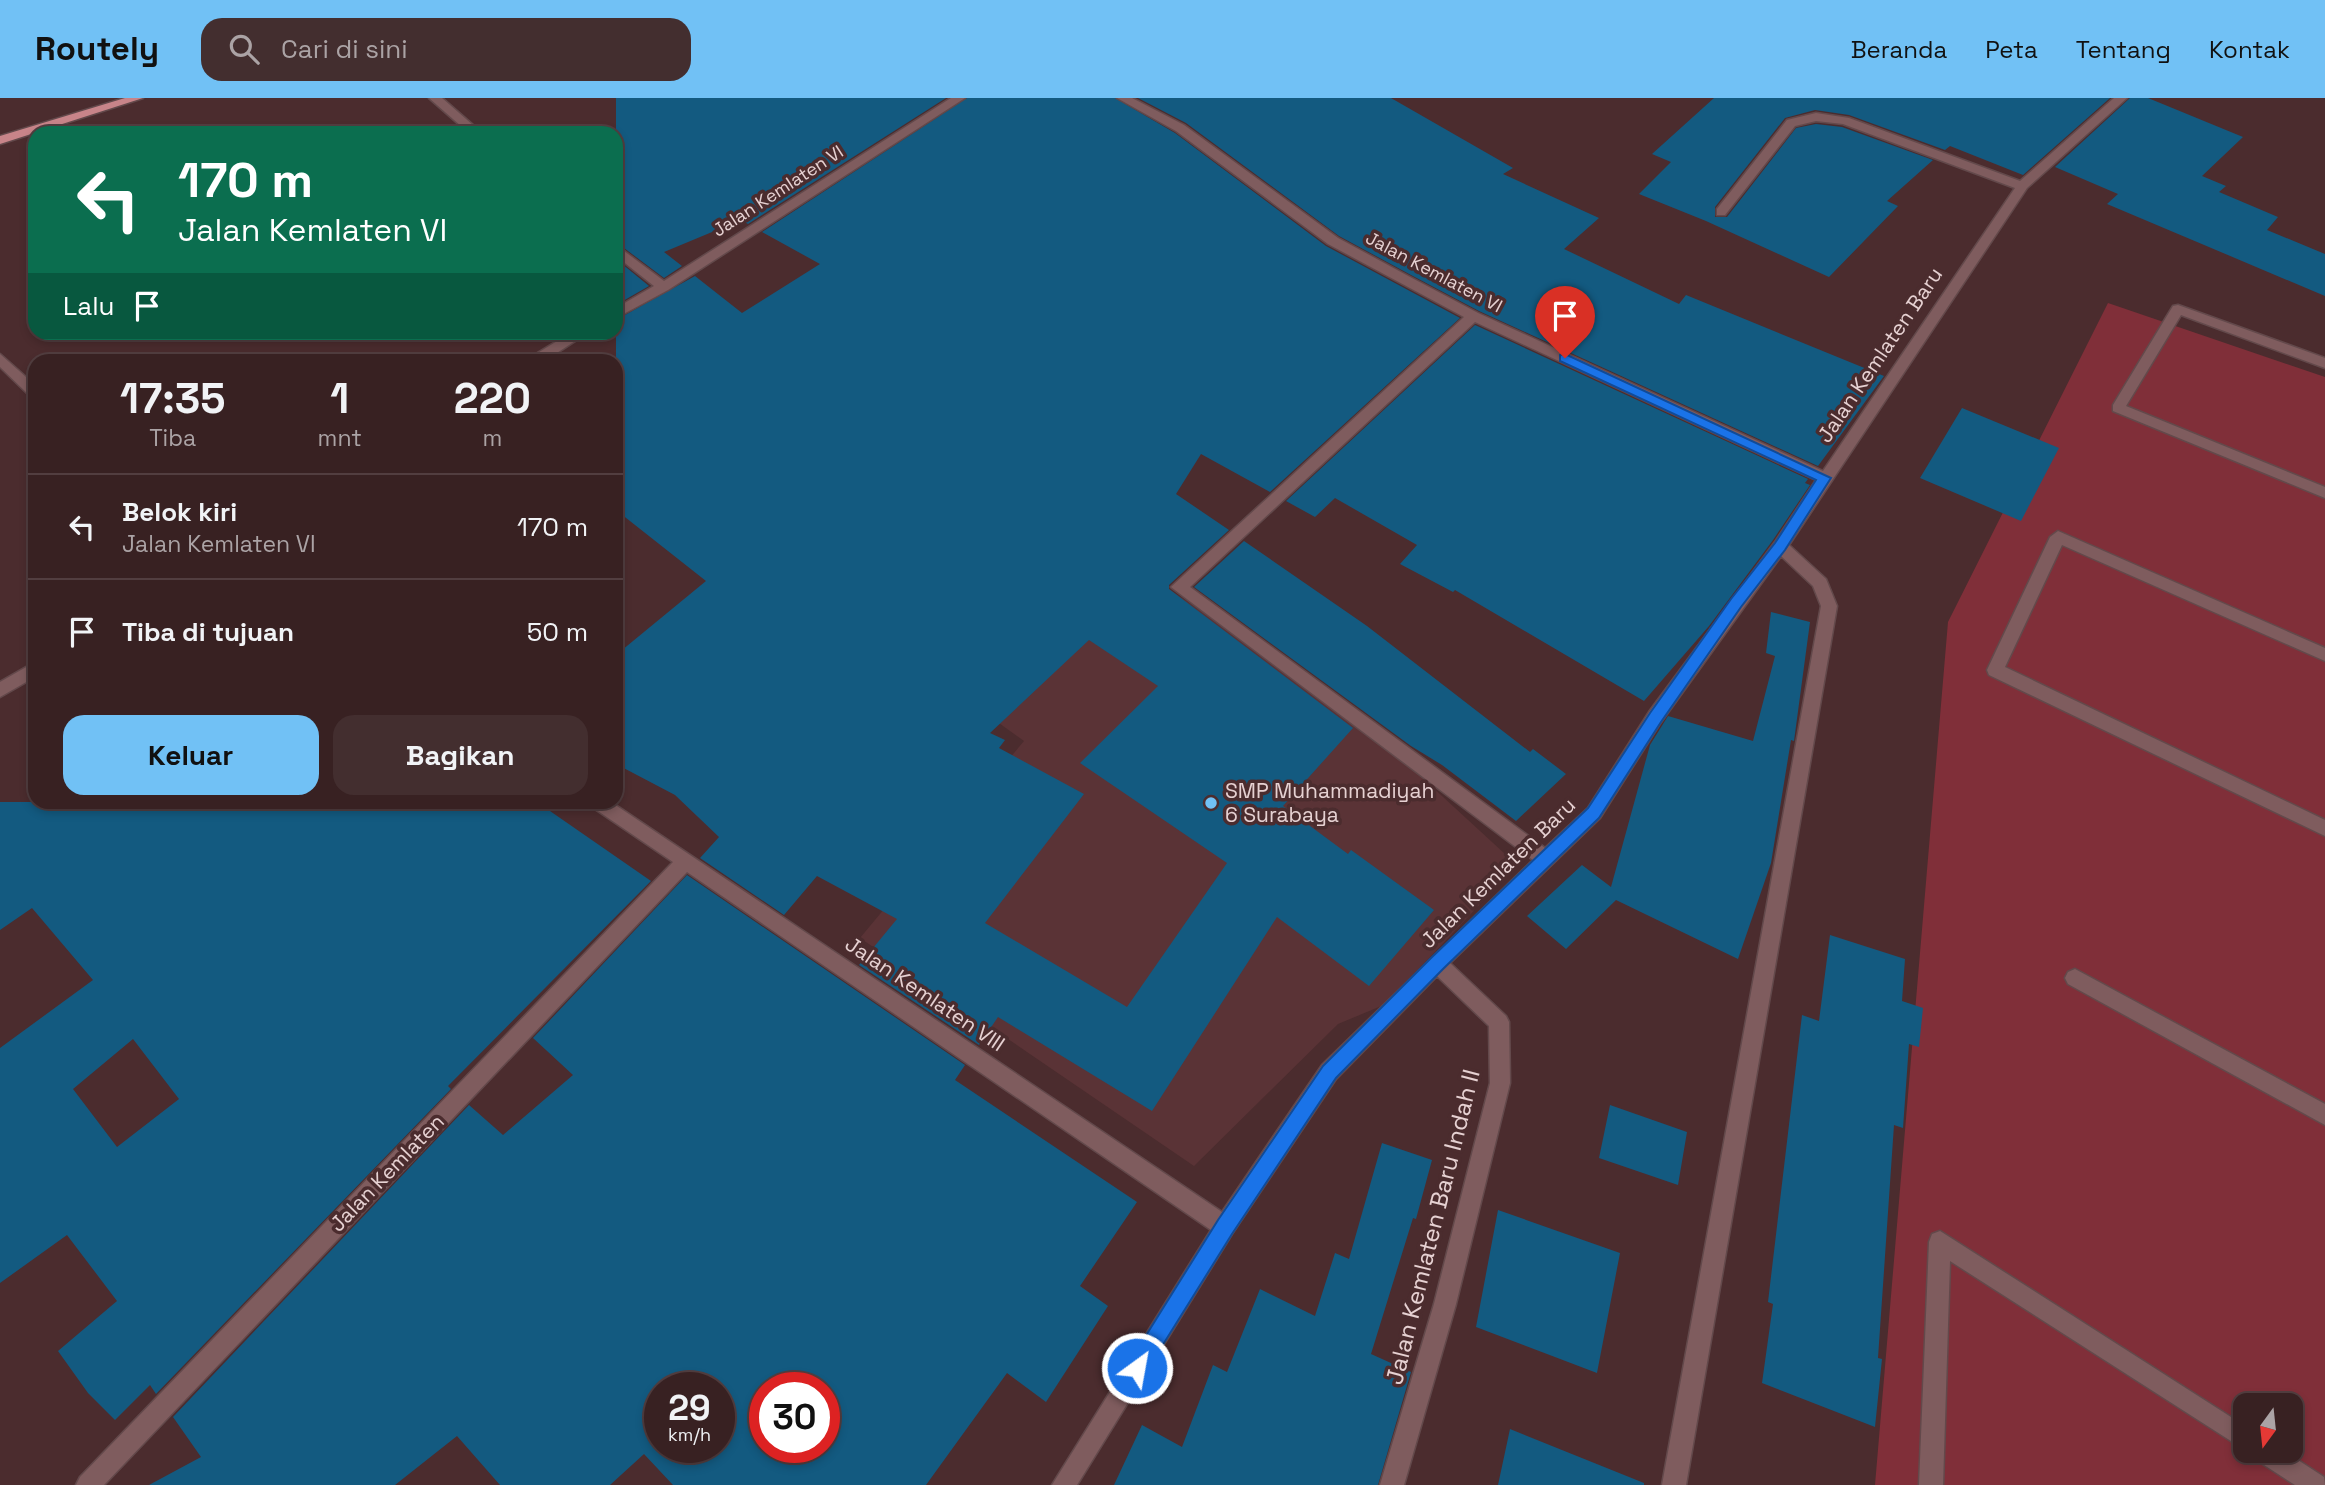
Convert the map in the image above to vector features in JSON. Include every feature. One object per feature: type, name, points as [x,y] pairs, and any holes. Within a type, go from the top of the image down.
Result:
[{"type":"main road","points":[[46,126],[137,98]]},
{"type":"main road","points":[[0,140],[28,131]]},
{"type":"street","points":[[435,98],[468,126]]},
{"type":"street","name":"Jalan Kemlaten VI","points":[[623,310],[960,98]]},
{"type":"street","name":"Jalan Kemlaten VI","points":[[1123,98],[1180,128],[1333,241],[1473,316],[1825,478]]},
{"type":"street","name":"Jalan Kemlaten Baru","points":[[1064,1485],[1225,1227],[1329,1072],[1437,963],[1594,813],[1655,717],[1780,546],[2022,186],[2121,98]]},
{"type":"street","points":[[1721,212],[1791,123],[1816,117],[1845,121],[2022,186]]},
{"type":"street","points":[[623,255],[663,287]]},
{"type":"street","points":[[2325,363],[2178,309],[2118,408],[2325,493]]},
{"type":"street","points":[[1473,316],[1179,587],[1546,859]]},
{"type":"street","points":[[546,354],[570,340]]},
{"type":"street","points":[[0,359],[28,386]]},
{"type":"street","points":[[2325,655],[2058,537],[1995,670],[2325,828]]},
{"type":"street","points":[[1674,1485],[1829,606],[1820,583],[1780,546]]},
{"type":"street","points":[[0,691],[28,673]]},
{"type":"street","name":"Jalan Kemlaten VIII","points":[[608,809],[1225,1227]]},
{"type":"street","name":"Jalan Kemlaten","points":[[88,1485],[686,861]]},
{"type":"street","name":"Jalan Kemlaten Baru Indah II","points":[[1392,1485],[1445,1304],[1500,1083],[1499,1022],[1437,963]]},
{"type":"street","points":[[2075,978],[2325,1115]]},
{"type":"street","points":[[1931,1485],[1940,1241],[2233,1431]]},
{"type":"street","points":[[2282,1463],[2316,1485]]},
{"type":"shaded area","points":[[2108,303],[2325,377],[2325,1485],[1875,1485],[1948,622]]},
{"type":"shaded area","name":"SMP Muhammadiyah 6 Surabaya","points":[[1125,559],[1355,716],[1517,865],[1386,1004],[1338,1024],[1194,1166],[860,938],[1024,741],[967,700]]},
{"type":"building","points":[[616,98],[946,98],[748,224],[741,220],[664,252],[682,266],[664,278],[623,247],[623,126],[616,126]]},
{"type":"building","points":[[967,98],[1115,98],[1175,133],[1326,246],[1460,318],[1270,492],[1201,454],[1176,494],[1229,530],[1169,585],[1169,589],[1353,728],[1283,806],[1348,854],[1351,850],[1434,910],[1369,986],[1277,917],[1152,1111],[998,1017],[979,1045],[859,965],[897,919],[817,876],[784,915],[700,858],[719,837],[675,795],[623,768],[623,649],[706,581],[623,516],[623,354],[616,354],[616,340],[623,340],[623,316],[695,276],[742,313],[820,264],[762,232]],"holes":[[[1089,640],[1158,686],[1080,763],[1227,863],[1127,1007],[985,923],[1084,794],[999,748],[1005,740],[990,733]]]},
{"type":"building","points":[[1138,98],[1391,98],[1513,168],[1503,174],[1599,218],[1564,249],[1679,304],[1686,295],[1884,376],[1818,466],[1479,311],[1411,275],[1339,236],[1186,123]]},
{"type":"building","points":[[1714,98],[2110,98],[2023,175],[1950,146],[1945,150],[1849,115],[1815,110],[1785,118],[1715,207],[1715,217],[1727,217],[1796,128],[1816,124],[1842,127],[1933,160],[1887,201],[1898,206],[1829,277],[1639,194],[1671,162],[1652,154]]},
{"type":"building","points":[[2130,98],[2148,98],[2243,137],[2202,176],[2226,186],[2219,192],[2278,217],[2267,230],[2325,254],[2325,296],[2107,204],[2118,194],[2055,167]]},
{"type":"building","points":[[623,265],[649,286],[623,301]]},
{"type":"building","points":[[1475,325],[1808,479],[1805,483],[1810,485],[1773,540],[1709,626],[1644,701],[1455,590],[1453,592],[1400,564],[1417,545],[1335,498],[1315,517],[1286,501]]},
{"type":"building","points":[[1962,408],[2059,448],[2021,521],[1920,478]]},
{"type":"building","points":[[1244,541],[1367,626],[1530,752],[1533,749],[1566,774],[1516,821],[1442,765],[1411,746],[1194,587]]},
{"type":"building","points":[[1771,612],[1810,622],[1794,741],[1791,740],[1771,863],[1738,959],[1616,900],[1566,949],[1527,916],[1582,865],[1611,887],[1650,745],[1668,716],[1753,741],[1775,656],[1766,653]]},
{"type":"building","points":[[0,802],[28,802],[28,809],[547,809],[651,881],[448,1086],[451,1089],[156,1394],[150,1385],[115,1420],[88,1393],[58,1351],[117,1301],[67,1235],[0,1283],[0,1048],[93,980],[32,908],[0,930]],"holes":[[[133,1039],[179,1099],[117,1147],[73,1089]]]},
{"type":"building","points":[[687,875],[965,1065],[955,1080],[1137,1202],[1080,1286],[1108,1306],[1046,1402],[1007,1373],[926,1485],[673,1485],[652,1463],[735,1463],[735,1372],[644,1372],[644,1454],[610,1485],[500,1485],[457,1436],[395,1485],[149,1485],[201,1457],[173,1417],[469,1105],[503,1135],[573,1075],[533,1038]]},
{"type":"building","points":[[1830,935],[1905,959],[1902,1001],[1923,1008],[1919,1047],[1909,1044],[1903,1128],[1894,1125],[1878,1358],[1882,1359],[1875,1427],[1762,1383],[1773,1304],[1768,1302],[1802,1015],[1819,1021]]},
{"type":"building","points":[[1610,1105],[1687,1132],[1678,1185],[1599,1158]]},
{"type":"building","points":[[1382,1143],[1432,1160],[1416,1219],[1413,1218],[1371,1354],[1411,1372],[1378,1485],[1114,1485],[1142,1425],[1182,1447],[1213,1365],[1227,1372],[1260,1289],[1315,1316],[1335,1253],[1349,1259]]},
{"type":"building","points":[[1498,1210],[1620,1253],[1597,1373],[1476,1327]]},
{"type":"building","points":[[1510,1429],[1644,1483],[1644,1485],[1498,1485]]},
{"type":"place","name":"SMP Muhammadiyah 6 Surabaya","points":[[1211,803]]},
{"type":"route","points":[[1137,1368],[1225,1227],[1329,1072],[1437,963],[1594,813],[1655,717],[1780,546],[1825,478],[1565,358]]}]
